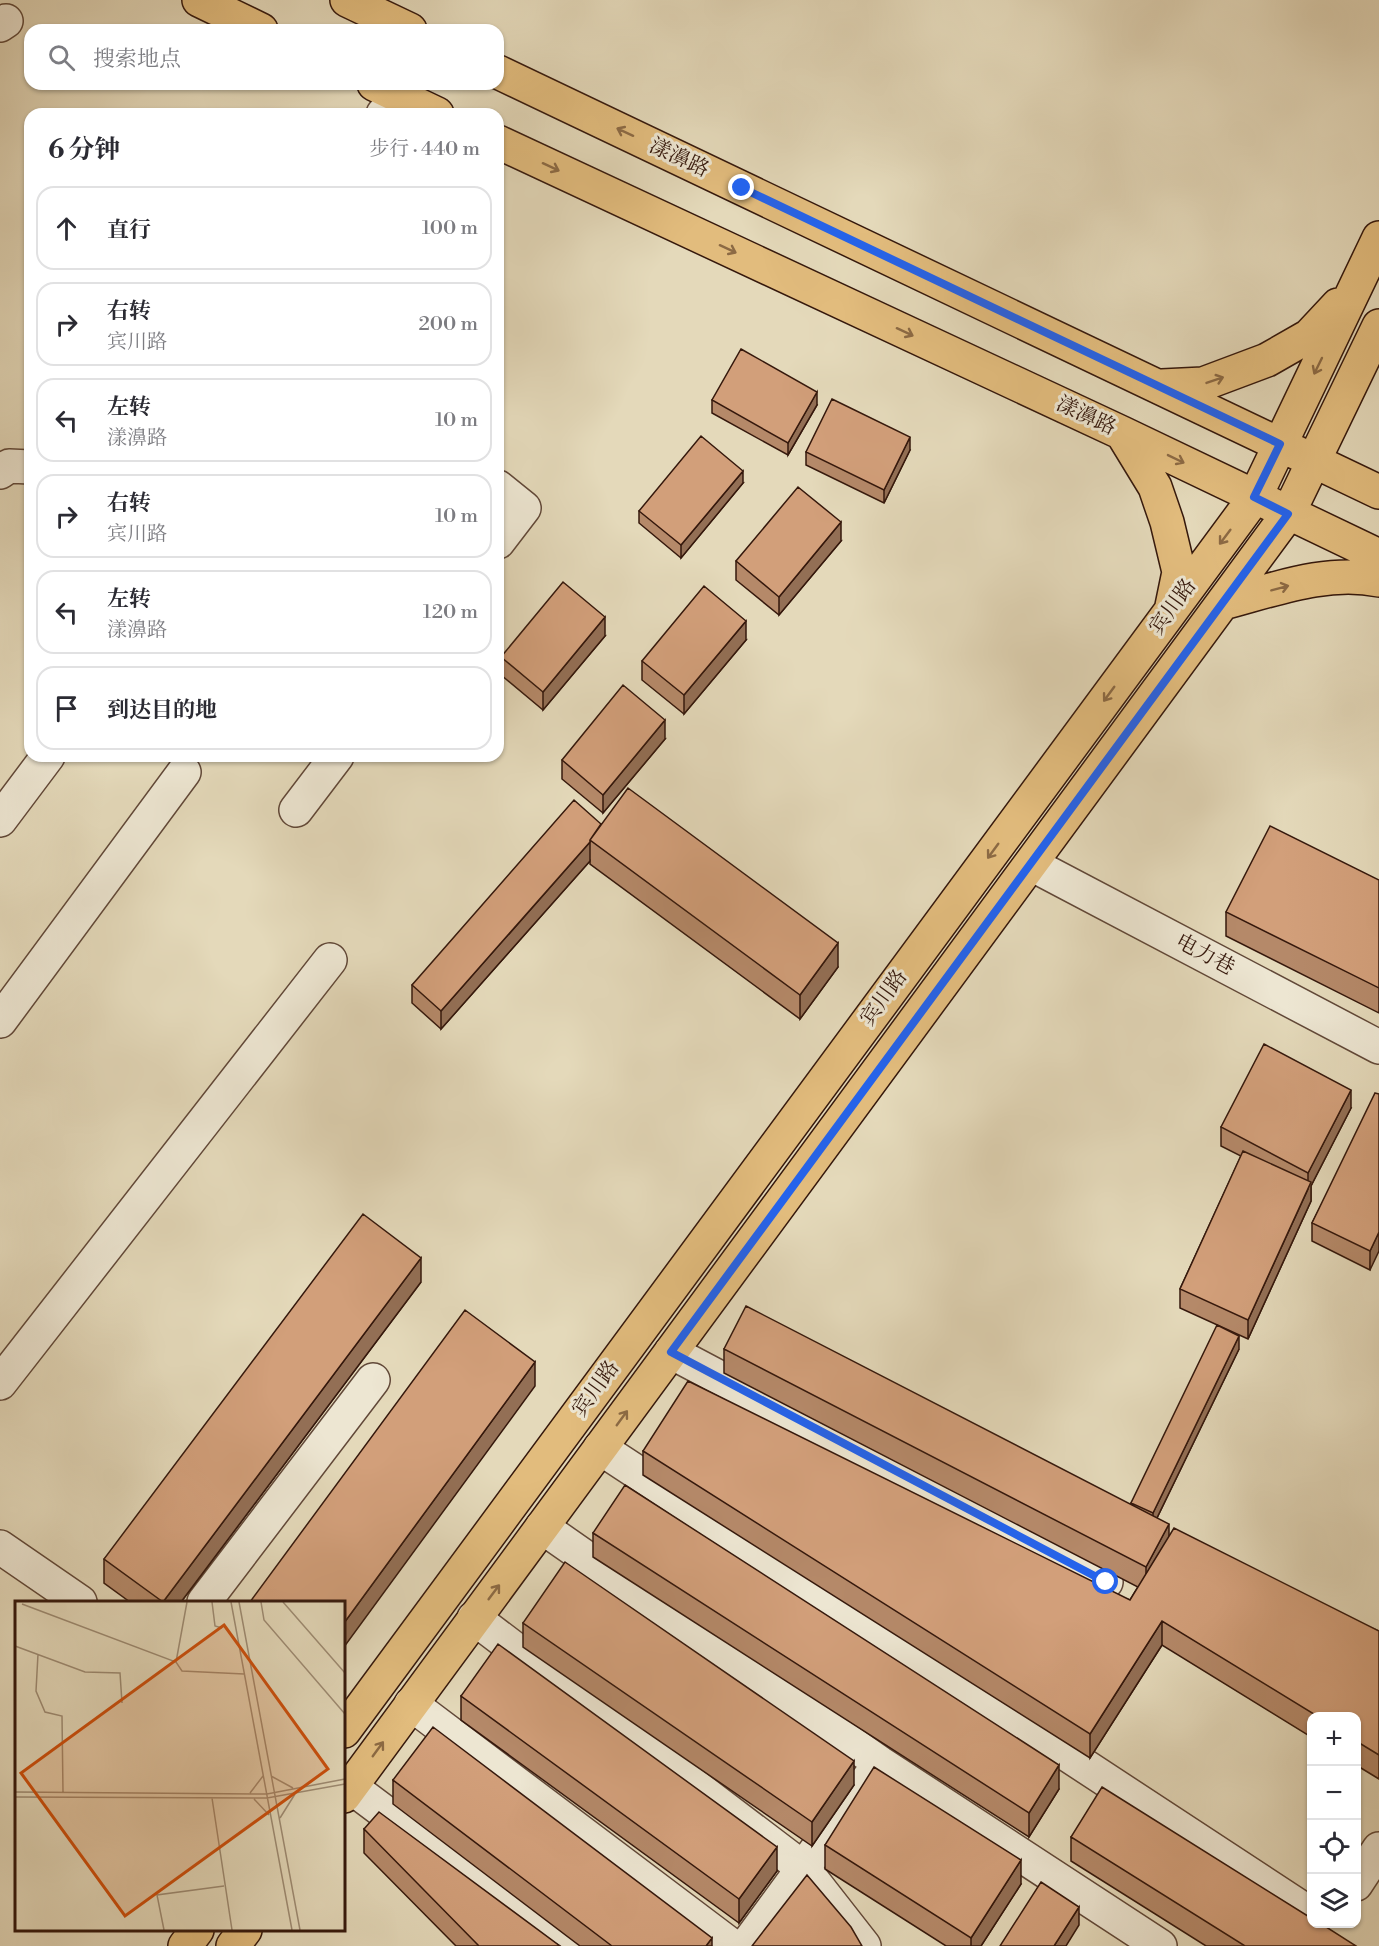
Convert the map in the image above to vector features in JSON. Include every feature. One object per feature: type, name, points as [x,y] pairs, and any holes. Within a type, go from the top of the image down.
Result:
[{"type":"main road","points":[[199,0],[249,24]]},
{"type":"main road","points":[[347,0],[397,24]]},
{"type":"main road","name":"漾濞路","points":[[504,75],[1379,492]]},
{"type":"main road","points":[[385,98],[418,108]]},
{"type":"main road","name":"漾濞路","points":[[504,145],[1122,433],[1379,556]]},
{"type":"main road","name":"宾川路","points":[[345,1730],[1254,497],[1379,238]]},
{"type":"main road","points":[[1157,386],[1203,384],[1267,360],[1309,336],[1356,286]]},
{"type":"main road","name":"宾川路","points":[[347,1791],[1288,514],[1379,326]]},
{"type":"main road","points":[[1122,433],[1155,487],[1167,522],[1179,572],[1171,611]]},
{"type":"main road","points":[[1223,603],[1303,582],[1336,577],[1379,580]]},
{"type":"main road","points":[[185,1946],[196,1931]]},
{"type":"main road","points":[[233,1946],[244,1931]]},
{"type":"street","points":[[504,492],[524,508],[504,534]]},
{"type":"street","points":[[0,820],[44,762]]},
{"type":"street","points":[[296,810],[332,762]]},
{"type":"street","points":[[0,1022],[12,981],[184,772]]},
{"type":"street","name":"电力巷","points":[[1031,864],[1379,1047]]},
{"type":"street","points":[[0,1383],[330,960]]},
{"type":"street","points":[[671,1352],[1106,1582]]},
{"type":"street","points":[[205,1601],[373,1380]]},
{"type":"street","points":[[600,1448],[1307,1912]]},
{"type":"street","points":[[542,1527],[880,1762],[1160,1946]]},
{"type":"street","points":[[0,1546],[79,1601]]},
{"type":"street","points":[[474,1618],[803,1868],[864,1946]]},
{"type":"street","points":[[411,1704],[732,1946]]},
{"type":"street","points":[[746,1946],[880,1762]]},
{"type":"street","points":[[347,1791],[562,1946]]},
{"type":"street","points":[[1361,1876],[1379,1849]]},
{"type":"building","points":[[741,349],[817,392],[788,443],[712,400]]},
{"type":"building","points":[[832,399],[910,437],[884,490],[806,452]]},
{"type":"building","points":[[701,436],[743,471],[681,545],[639,511]]},
{"type":"building","points":[[798,487],[841,522],[779,597],[736,561]]},
{"type":"building","points":[[563,582],[605,617],[543,692],[504,660],[504,653]]},
{"type":"building","points":[[704,586],[746,621],[684,695],[642,661]]},
{"type":"building","points":[[623,685],[665,720],[603,795],[562,760]]},
{"type":"building","points":[[628,788],[838,943],[800,995],[590,840]]},
{"type":"building","points":[[574,800],[601,824],[590,842],[441,1011],[412,985]]},
{"type":"building","points":[[1270,826],[1379,880],[1379,988],[1226,912]]},
{"type":"building","points":[[1264,1044],[1351,1090],[1308,1173],[1221,1127]]},
{"type":"building","points":[[1375,1093],[1379,1094],[1379,1232],[1370,1251],[1312,1223]]},
{"type":"building","points":[[1243,1151],[1311,1182],[1248,1320],[1180,1289]]},
{"type":"building","points":[[363,1214],[421,1258],[164,1601],[104,1559]]},
{"type":"building","points":[[746,1306],[1169,1524],[1146,1567],[724,1349]]},
{"type":"building","points":[[465,1310],[535,1362],[345,1622],[345,1601],[251,1601]]},
{"type":"building","points":[[1217,1325],[1239,1336],[1153,1513],[1131,1503]]},
{"type":"building","points":[[688,1381],[1130,1600],[1174,1528],[1379,1631],[1379,1755],[1361,1744],[1361,1712],[1310,1712],[1162,1621],[1090,1734],[643,1451]]},
{"type":"building","points":[[625,1485],[1059,1765],[1029,1813],[593,1533]]},
{"type":"building","points":[[565,1562],[854,1761],[812,1822],[523,1623]]},
{"type":"building","points":[[498,1644],[777,1847],[739,1899],[461,1696]]},
{"type":"building","points":[[433,1727],[712,1938],[706,1946],[612,1946],[393,1780]]},
{"type":"building","points":[[874,1767],[1021,1860],[971,1938],[825,1845]]},
{"type":"building","points":[[1102,1787],[1307,1915],[1307,1928],[1328,1928],[1356,1946],[1245,1946],[1071,1837]]},
{"type":"building","points":[[379,1812],[560,1946],[479,1946],[364,1829]]},
{"type":"building","points":[[807,1875],[851,1927],[862,1946],[752,1946]]},
{"type":"building","points":[[1041,1882],[1079,1907],[1054,1946],[1000,1946]]},
{"type":"route","points":[[742,188],[1280,444],[1254,497],[1288,514],[671,1352],[1106,1582]]}]
